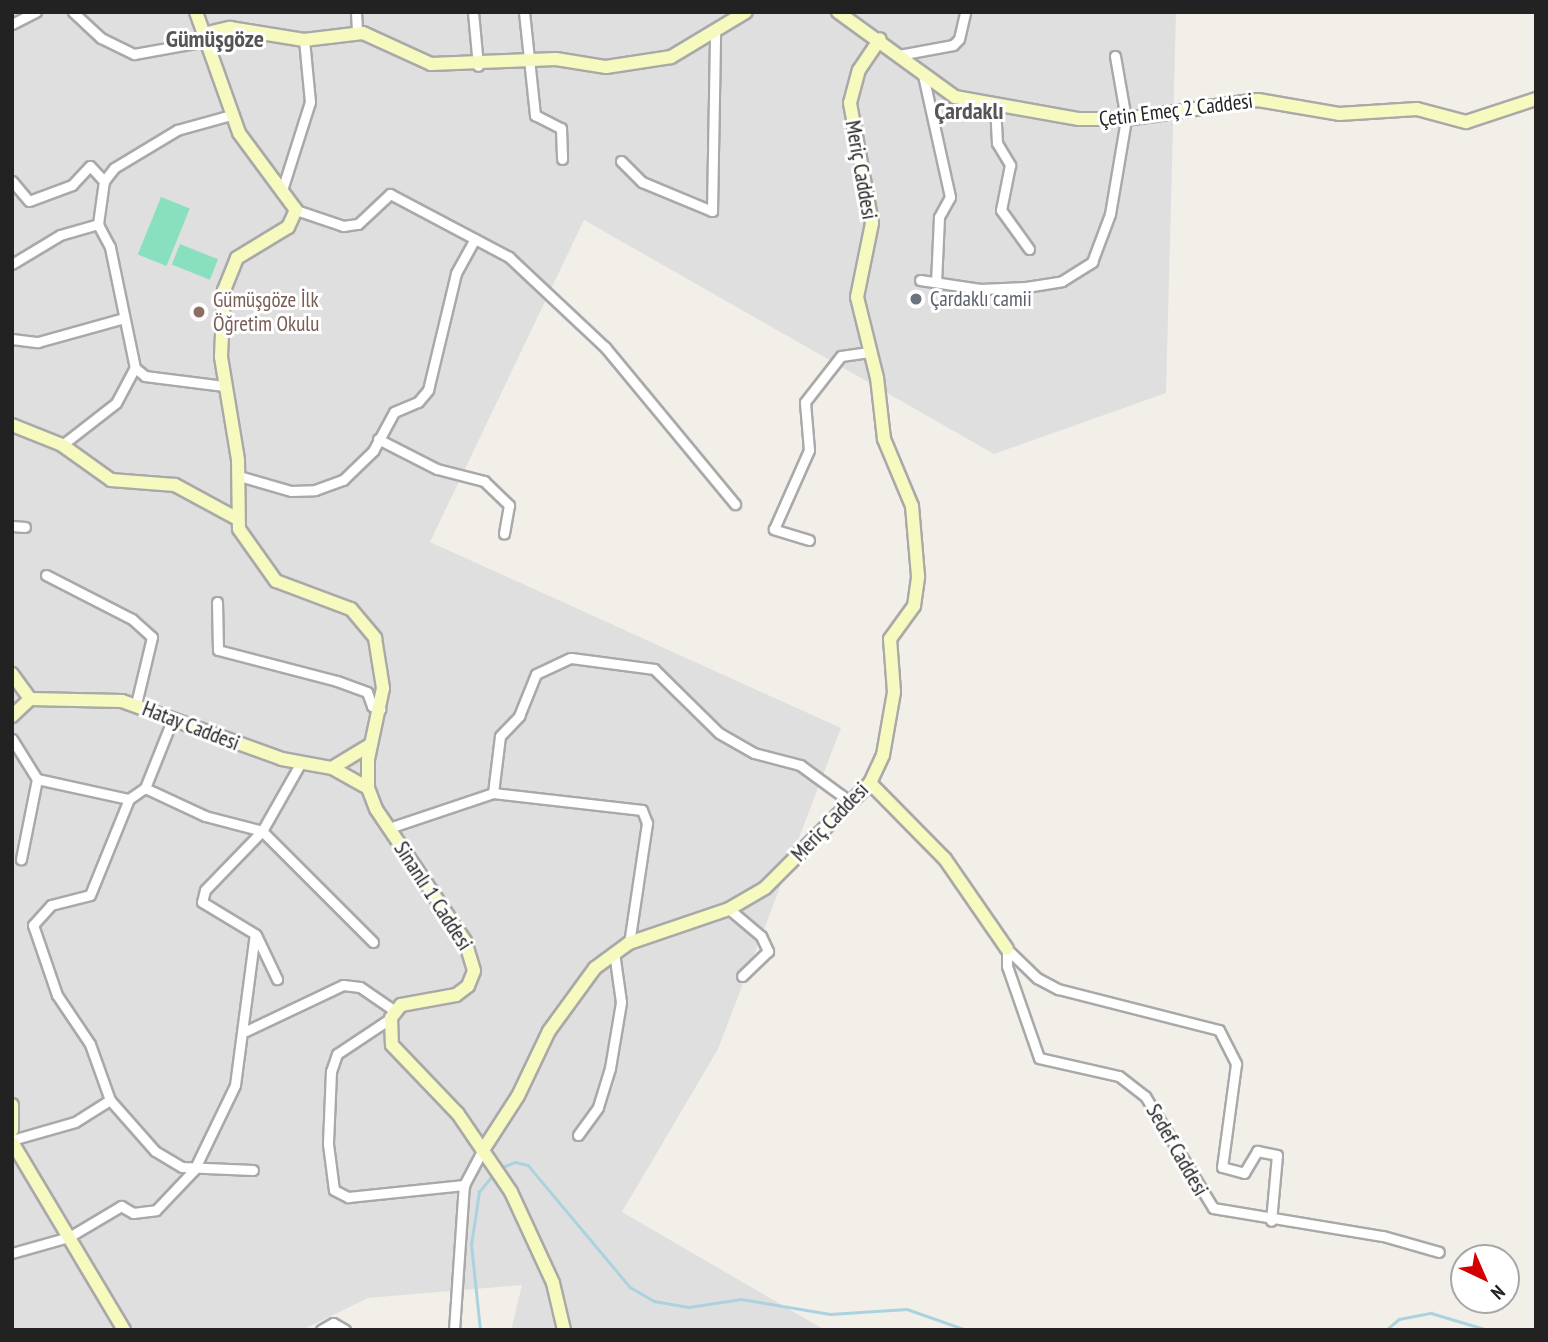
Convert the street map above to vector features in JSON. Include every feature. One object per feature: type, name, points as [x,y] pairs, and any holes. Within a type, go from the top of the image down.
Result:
[{"type":"street","points":[[12,23],[36,12]]},
{"type":"street","points":[[73,12],[102,38],[139,55],[204,38],[230,28],[304,40],[356,33],[417,61],[478,66],[526,60],[606,67],[643,64],[684,51],[746,12]]},
{"type":"street","points":[[197,12],[231,115],[258,162],[283,187],[296,211],[343,226],[358,224],[390,194],[475,239],[535,277],[605,347],[735,504]]},
{"type":"street","points":[[356,12],[356,33]]},
{"type":"street","points":[[473,12],[478,66]]},
{"type":"street","points":[[524,12],[526,60],[535,115],[561,128],[562,159]]},
{"type":"street","name":"Çetin Emeç 2 Caddesi","points":[[838,12],[880,39],[954,97],[1079,119],[1126,119],[1258,100],[1339,114],[1417,110],[1466,122],[1536,99]]},
{"type":"street","points":[[899,55],[953,45],[959,40],[965,12]]},
{"type":"street","points":[[621,161],[642,182],[712,211],[715,32]]},
{"type":"street","name":"Meriç Caddesi","points":[[486,1154],[562,1010],[614,952],[629,943],[729,909],[765,888],[848,800],[870,783],[883,754],[892,709],[890,639],[914,606],[918,576],[912,506],[884,439],[871,352],[857,298],[872,223],[850,103],[859,70],[880,39]]},
{"type":"street","points":[[283,187],[310,102],[304,40]]},
{"type":"street","points":[[920,280],[980,289],[1026,287],[1062,281],[1092,262],[1110,214],[1126,119],[1115,56]]},
{"type":"street","points":[[923,75],[950,197],[939,217],[936,282]]},
{"type":"street","points":[[995,105],[997,143],[1010,165],[1000,210],[1030,249]]},
{"type":"street","points":[[223,386],[145,376],[135,368],[110,247],[98,224],[104,181],[120,163],[177,130],[231,115]]},
{"type":"street","points":[[12,181],[29,201],[72,186],[90,166],[104,181]]},
{"type":"street","points":[[296,211],[288,227],[244,251],[227,278],[223,386],[239,476],[236,518],[248,547],[276,580],[340,603],[366,624],[379,653],[380,709],[370,745],[368,788]]},
{"type":"street","points":[[12,264],[67,232],[98,224]]},
{"type":"street","points":[[239,476],[291,491],[315,490],[343,480],[379,439],[394,412],[418,402],[428,390],[456,274],[475,239]]},
{"type":"street","points":[[12,339],[38,342],[124,318]]},
{"type":"street","points":[[810,540],[774,529],[809,450],[805,402],[841,356],[871,352]]},
{"type":"street","points":[[62,445],[116,403],[135,368]]},
{"type":"street","points":[[12,425],[62,445],[111,480],[175,485],[236,518]]},
{"type":"street","points":[[379,439],[437,468],[484,481],[509,505],[504,534]]},
{"type":"street","points":[[12,526],[25,527]]},
{"type":"street","points":[[46,575],[132,619],[152,638],[136,704]]},
{"type":"street","points":[[217,602],[218,650],[337,681],[367,692],[372,706],[380,709]]},
{"type":"street","points":[[493,793],[500,736],[519,716],[536,674],[571,658],[654,669],[719,733],[754,753],[800,765],[848,800]]},
{"type":"street","points":[[12,674],[30,699],[12,716]]},
{"type":"street","name":"Hatay Caddesi","points":[[30,699],[136,704],[300,764],[332,768],[368,788]]},
{"type":"street","points":[[173,718],[145,788],[129,799],[90,895],[51,905],[33,925],[57,995],[90,1044],[110,1100],[155,1151],[194,1170],[253,1170]]},
{"type":"street","points":[[12,739],[37,779],[21,859]]},
{"type":"street","points":[[332,768],[370,745]]},
{"type":"street","points":[[277,979],[255,934],[202,902],[205,890],[231,859],[262,831],[300,764]]},
{"type":"street","points":[[37,779],[129,799]]},
{"type":"street","name":"Sedef Caddesi","points":[[870,783],[945,859],[1007,949],[1007,966],[1039,1058],[1127,1080],[1152,1103],[1213,1208],[1271,1221],[1382,1236],[1439,1252]]},
{"type":"street","points":[[145,788],[205,816],[262,831],[373,942]]},
{"type":"street","name":"Sinanlı 1 Caddesi","points":[[368,788],[389,828],[465,941],[474,971],[468,986],[456,995],[418,998],[393,1015]]},
{"type":"street","points":[[389,828],[493,793],[642,810],[646,823],[629,943]]},
{"type":"street","points":[[729,909],[761,936],[768,951],[742,976]]},
{"type":"street","points":[[12,1253],[69,1237],[121,1206],[143,1213],[164,1206],[194,1170],[236,1085],[246,1031],[255,934]]},
{"type":"street","points":[[1007,949],[1037,978],[1058,989],[1219,1030],[1236,1063],[1222,1167],[1244,1172],[1257,1151],[1277,1156],[1271,1221]]},
{"type":"street","points":[[578,1135],[598,1107],[610,1068],[621,1002],[614,952]]},
{"type":"street","points":[[246,1031],[343,985],[360,987],[393,1015]]},
{"type":"street","points":[[393,1015],[389,1035],[397,1055],[440,1093],[486,1154],[510,1192],[550,1275],[564,1330]]},
{"type":"street","points":[[393,1015],[337,1054],[331,1072],[328,1144],[334,1190],[348,1197],[464,1185]]},
{"type":"street","points":[[110,1100],[75,1122],[12,1141],[124,1330]]},
{"type":"street","points":[[12,1105],[12,1130]]},
{"type":"street","points":[[454,1330],[464,1185],[486,1154]]},
{"type":"street","points":[[321,1330],[333,1323],[345,1330]]},
{"type":"shaded area","points":[[12,12],[1176,12],[1166,393],[994,454],[584,220],[430,542],[841,728],[718,1049],[622,1212],[825,1330],[511,1330],[522,1285],[368,1298],[302,1330],[12,1330]]},
{"type":"green space","points":[[161,197],[190,209],[167,266],[138,254]]},
{"type":"green space","points":[[180,244],[218,259],[210,280],[172,264]]},
{"type":"waterway","points":[[500,1168],[515,1162],[528,1165],[630,1287],[654,1301],[689,1307],[741,1299],[830,1314],[907,1309],[967,1330]]},
{"type":"waterway","points":[[480,1330],[471,1245],[479,1192],[493,1175]]},
{"type":"waterway","points":[[1386,1330],[1399,1319],[1431,1313],[1488,1330]]},
{"type":"place","name":"Çardaklı camii","points":[[916,299]]},
{"type":"place","name":"Gümüşgöze İlk Öğretim Okulu","points":[[199,312]]},
{"type":"district","name":"Gümüşgöze","points":[[215,39]]},
{"type":"district","name":"Çardaklı","points":[[969,111]]}]
